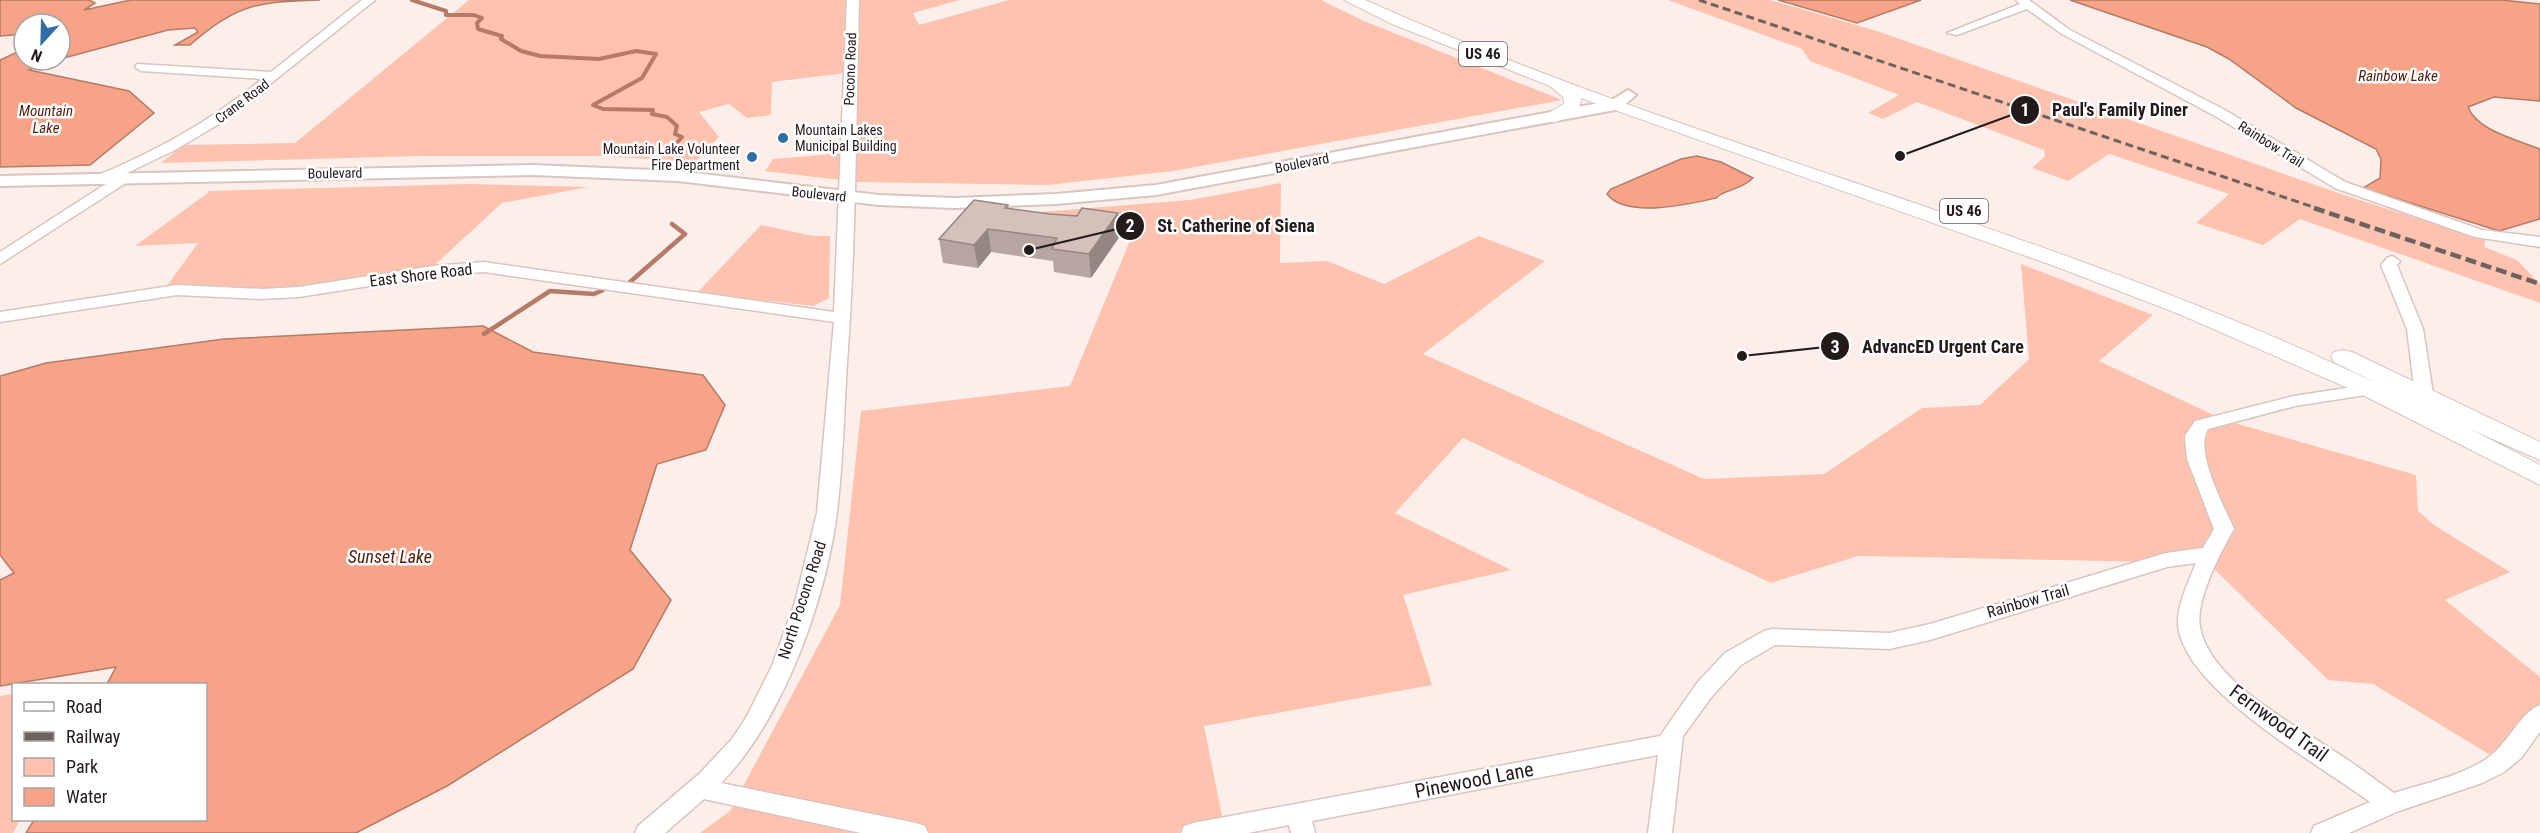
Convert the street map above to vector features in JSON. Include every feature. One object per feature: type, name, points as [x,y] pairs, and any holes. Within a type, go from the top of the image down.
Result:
[{"type":"highway","name":"US 46","points":[[1352,0],[1557,83],[1622,100],[1769,146],[2129,268],[2277,327],[2424,394],[2536,459]]},
{"type":"highway","name":"US 46","points":[[1377,0],[1622,100],[2107,278],[2325,366],[2438,420],[2536,459]]},
{"type":"highway","points":[[1549,118],[1573,106],[1572,95],[1557,83]]},
{"type":"main road","name":"Boulevard","points":[[0,181],[533,170],[678,176],[848,197],[954,203],[1123,194],[1236,176],[1549,118],[1622,100]]},
{"type":"street","name":"Crane Road","points":[[101,179],[160,154],[195,134],[274,76],[324,33],[369,0]]},
{"type":"street","name":"Pocono Road","points":[[842,318],[848,197],[853,0]]},
{"type":"street","points":[[1953,33],[2025,3]]},
{"type":"street","name":"Rainbow Trail","points":[[2025,3],[2066,32],[2220,113],[2340,185],[2480,234],[2540,242]]},
{"type":"street","points":[[141,67],[274,76]]},
{"type":"street","points":[[0,260],[124,178]]},
{"type":"street","points":[[2392,261],[2389,265],[2415,328],[2424,394]]},
{"type":"street","name":"East Shore Road","points":[[0,317],[177,290],[262,294],[299,292],[433,271],[484,267],[842,318]]},
{"type":"street","name":"North Pocono Road","points":[[647,833],[699,789],[740,745],[762,711],[810,586],[827,513],[842,318]]},
{"type":"street","points":[[2209,554],[2224,529],[2196,459],[2194,436],[2201,425],[2294,401],[2372,389]]},
{"type":"street","name":"Rainbow Trail","points":[[1660,833],[1672,734],[1705,689],[1733,659],[1772,637],[1889,641],[1930,632],[2166,560],[2209,554]]},
{"type":"street","name":"Fernwood Trail","points":[[2209,554],[2189,622],[2191,637],[2207,664],[2228,687],[2264,717],[2391,804]]},
{"type":"street","points":[[2323,833],[2391,804],[2474,776],[2496,765],[2513,751],[2540,714]]},
{"type":"street","name":"Pinewood Lane","points":[[1193,833],[1300,823],[1671,743]]},
{"type":"street","points":[[699,789],[773,806],[916,833]]},
{"type":"green space","points":[[469,0],[960,0],[913,13],[919,25],[1009,0],[1321,0],[1364,21],[1562,100],[1173,171],[1048,185],[858,182],[765,171],[773,159],[845,153],[846,73],[772,82],[771,115],[747,118],[729,104],[699,112],[719,137],[695,162],[603,156],[424,156],[161,163],[183,145],[295,143]]},
{"type":"green space","points":[[1668,0],[1770,0],[1877,31],[2344,195],[2485,240],[2484,247],[2517,260],[2540,284],[2540,303],[2300,219],[2263,245],[2196,223],[2229,194],[2109,154],[2068,181],[2032,168],[2045,156],[2044,150],[1917,102],[1883,119],[1868,113],[1899,95],[1810,61],[1802,49]]},
{"type":"green space","points":[[1281,183],[1280,263],[1327,261],[1384,284],[1479,236],[1545,261],[1423,354],[1704,479],[1824,474],[1922,408],[1980,405],[2029,359],[2021,264],[2153,315],[2099,361],[2224,420],[2416,475],[2418,511],[2434,525],[2510,572],[2445,600],[2540,677],[2540,706],[2502,762],[2373,684],[2328,680],[2208,563],[1858,556],[1771,583],[1463,438],[1395,513],[1511,570],[1403,595],[1432,685],[1204,726],[1224,826],[1194,833],[700,833],[730,811],[840,605],[861,411],[1070,386],[1133,233],[977,217],[1190,200]]},
{"type":"green space","points":[[469,184],[588,187],[502,203],[426,273],[281,292],[163,291],[198,243],[135,246],[209,192],[207,191]]},
{"type":"green space","points":[[761,225],[814,236],[830,236],[829,298],[813,306],[697,293]]},
{"type":"green space","points":[[12,694],[12,821],[19,821],[13,833],[0,833],[0,696]]},
{"type":"water","name":"Mountain Lake","points":[[0,0],[89,0],[95,3],[84,10],[131,0],[320,0],[281,2],[250,8],[222,21],[190,45],[175,45],[198,32],[195,28],[168,30],[72,56],[72,12],[12,12],[12,35],[0,36]]},
{"type":"water","points":[[1778,0],[1921,0],[1857,23]]},
{"type":"water","name":"Rainbow Lake","points":[[2070,0],[2502,0],[2540,4],[2540,101],[2494,97],[2468,107],[2480,122],[2489,128],[2540,149],[2540,219],[2499,231],[2363,188],[2380,178],[2381,159],[2376,149],[2296,108],[2229,59],[2207,47]]},
{"type":"water","name":"Mountain Lake","points":[[12,54],[12,72],[39,72],[129,91],[154,113],[90,165],[0,167],[0,60]]},
{"type":"water","points":[[1697,156],[1721,162],[1753,178],[1716,198],[1659,208],[1628,206],[1616,202],[1607,194],[1611,189],[1681,159]]},
{"type":"water","name":"Sunset Lake","points":[[483,326],[533,352],[703,375],[725,405],[706,450],[657,464],[630,550],[671,600],[633,669],[447,786],[356,833],[26,833],[33,821],[207,821],[207,683],[108,683],[116,667],[0,686],[0,580],[14,573],[0,555],[0,376],[46,363],[224,339]]},
{"type":"building","points":[[974,200],[1008,205],[1005,208],[1050,214],[1077,216],[1082,208],[1118,213],[1089,254],[1052,249],[1057,238],[988,229],[974,245],[939,239]]},
{"type":"waterway","points":[[412,0],[446,11],[446,15],[474,15],[482,18],[477,23],[478,29],[502,36],[501,39],[521,51],[540,56],[599,59],[636,51],[656,54],[642,78],[593,105],[603,109],[653,110],[652,114],[667,117],[677,126],[675,134],[682,137],[674,146],[674,150],[680,153],[677,159]]},
{"type":"waterway","points":[[630,282],[685,234],[672,224]]},
{"type":"waterway","points":[[484,334],[550,291],[594,294],[603,290]]},
{"type":"railway","points":[[1699,0],[2319,209]]},
{"type":"railway","points":[[2314,208],[2540,284]]},
{"type":"place","name":"Mountain Lakes Municipal Building","points":[[783,138]]},
{"type":"place","name":"Paul's Family Diner","points":[[1900,156]]},
{"type":"place","name":"Mountain Lake Volunteer Fire Department","points":[[752,157]]},
{"type":"place","name":"St. Catherine of Siena","points":[[1029,250]]},
{"type":"place","name":"AdvancED Urgent Care","points":[[1742,356]]}]
